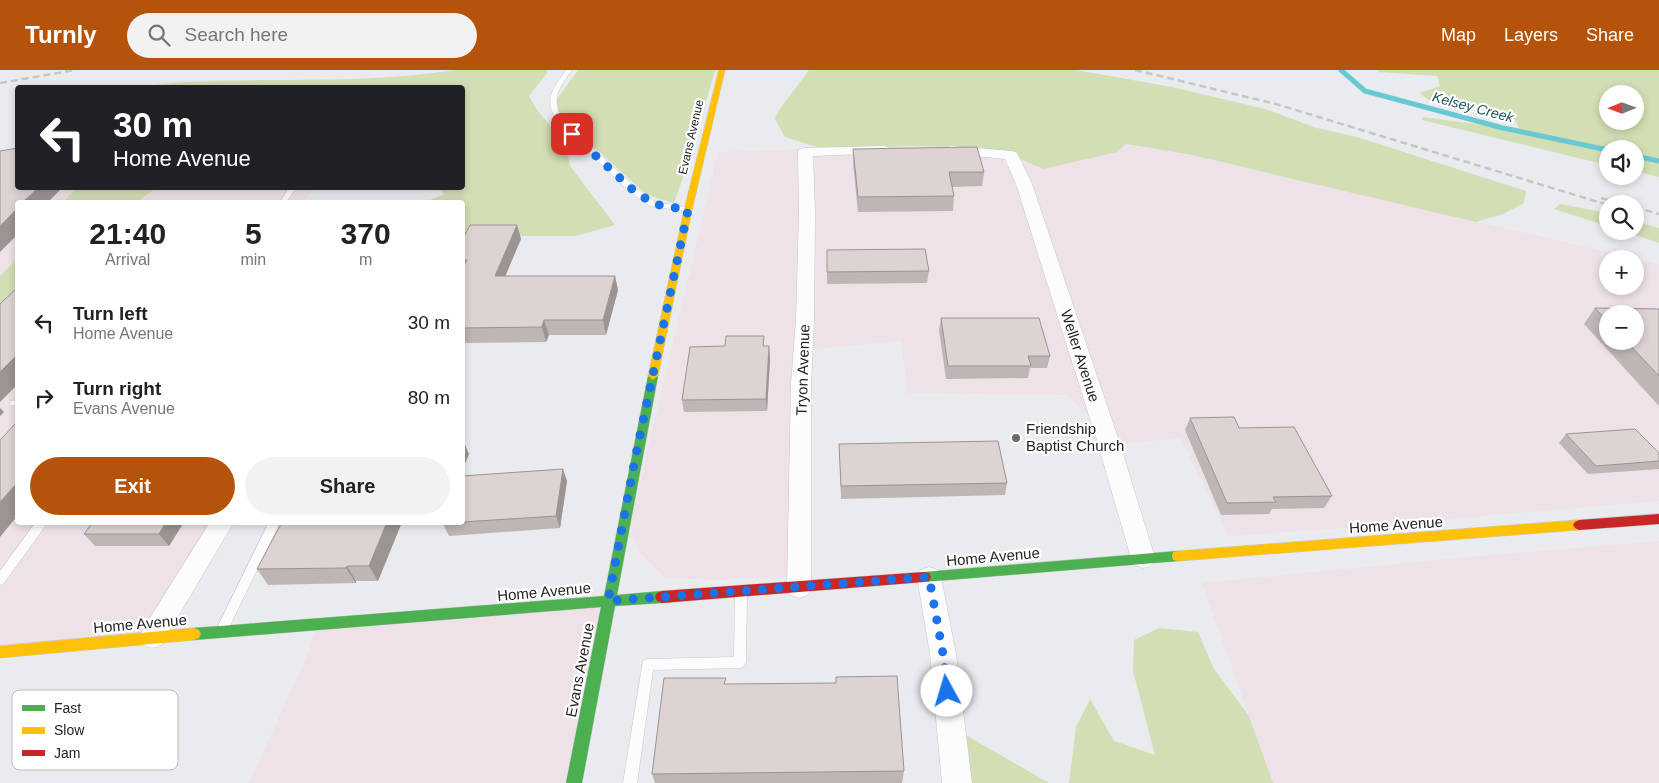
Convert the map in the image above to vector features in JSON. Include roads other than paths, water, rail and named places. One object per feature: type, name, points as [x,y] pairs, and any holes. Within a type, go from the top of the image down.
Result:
[{"type":"street","name":"Evans Avenue","points":[[574,783],[636,454],[688,210],[721,74]]},
{"type":"street","name":"Tryon Avenue","points":[[799,588],[801,384],[805,320],[807,223],[805,152],[896,150]]},
{"type":"street","name":"Weller Avenue","points":[[934,150],[1011,155],[1024,184],[1109,444],[1143,558]]},
{"type":"street","name":"Home Avenue","points":[[0,652],[152,637],[799,588],[1143,558],[1659,519]]},
{"type":"street","points":[[152,637],[221,525]]},
{"type":"street","points":[[929,577],[943,654],[957,783]]},
{"type":"lane","points":[[569,70],[554,91],[551,101],[553,112],[561,123],[633,190],[654,204],[688,210]]},
{"type":"lane","points":[[0,580],[41,525]]},
{"type":"lane","points":[[221,633],[274,525]]},
{"type":"lane","points":[[630,783],[647,665],[740,662],[741,592]]},
{"type":"waterway","name":"Kelsey Creek","points":[[1341,70],[1365,91],[1503,128],[1599,148]]},
{"type":"waterway","name":"Kelsey Creek","points":[[1644,158],[1659,161]]},
{"type":"railway","points":[[0,83],[75,70]]},
{"type":"railway","points":[[1135,70],[1276,104],[1599,202]]},
{"type":"railway","points":[[1644,210],[1659,214]]},
{"type":"place","name":"Friendship Baptist Church","points":[[1016,438]]}]
